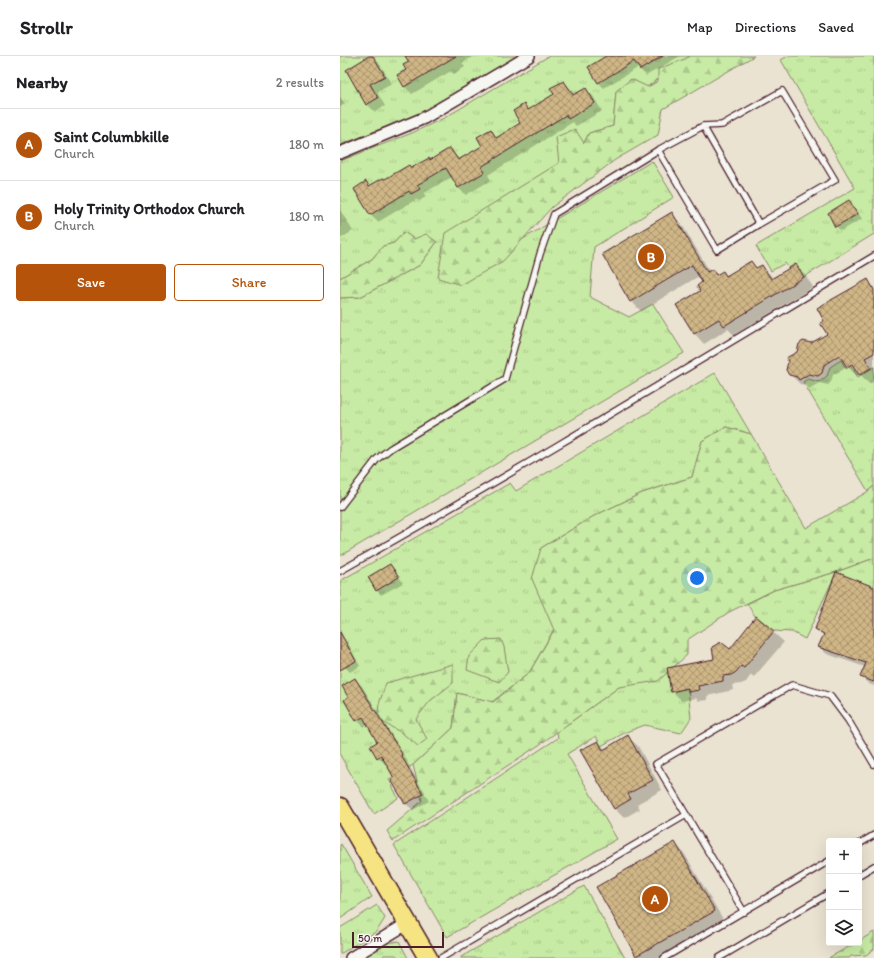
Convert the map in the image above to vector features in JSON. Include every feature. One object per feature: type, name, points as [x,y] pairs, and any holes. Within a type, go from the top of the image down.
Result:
[{"type":"main road","points":[[340,807],[428,958]]},
{"type":"street","points":[[340,153],[424,118],[529,56]]},
{"type":"street","points":[[351,958],[408,923]]},
{"type":"lane","points":[[340,507],[377,459],[391,448],[504,379],[540,254],[554,214],[658,150],[702,126],[722,125],[782,91],[836,180],[717,250],[658,150]]},
{"type":"lane","points":[[702,126],[759,224]]},
{"type":"lane","points":[[340,571],[416,529],[669,380],[722,346],[874,256]]},
{"type":"lane","points":[[744,912],[656,764],[792,685],[830,696],[848,720],[874,764]]},
{"type":"lane","points":[[441,958],[686,815]]},
{"type":"lane","points":[[862,842],[874,835]]},
{"type":"lane","points":[[664,958],[826,864]]},
{"type":"lane","points":[[861,874],[874,866]]},
{"type":"lane","points":[[719,958],[826,894]]},
{"type":"green space","points":[[340,56],[520,56],[421,113],[340,145]]},
{"type":"green space","points":[[549,56],[690,56],[647,87],[616,91],[613,126],[589,133],[584,144],[559,163],[452,282],[652,161],[674,197],[594,247],[590,297],[629,317],[653,304],[684,353],[340,556],[340,298],[360,297],[420,265],[437,242],[414,239],[404,232],[394,243],[383,246],[372,259],[340,278],[340,161],[412,133],[444,118]]},
{"type":"green space","points":[[690,56],[754,56],[663,109],[658,135],[615,160],[552,207],[503,261],[461,285],[438,278],[445,233],[559,163],[556,137],[575,129],[584,143],[589,133],[613,126],[616,91],[631,79],[648,87],[658,81],[658,69]]},
{"type":"green space","points":[[788,56],[874,56],[874,234],[804,277],[795,264],[789,268],[785,263],[771,271],[756,246],[855,188],[781,60]]},
{"type":"green space","points":[[404,232],[414,239],[426,234],[437,242],[420,265],[360,297],[340,298],[340,278],[372,259],[383,246],[394,243]]},
{"type":"green space","points":[[841,360],[846,369],[851,366],[858,377],[874,367],[874,486],[868,491],[803,382],[808,379],[819,382],[827,376],[830,367]]},
{"type":"green space","points":[[715,373],[751,434],[726,427],[702,441],[692,477],[642,493],[594,516],[541,548],[547,611],[554,629],[529,673],[492,702],[457,693],[453,728],[413,765],[389,779],[398,798],[374,814],[340,755],[340,581],[510,483],[516,491]]},
{"type":"green space","points":[[726,427],[751,434],[806,528],[867,492],[874,486],[874,558],[836,572],[774,590],[729,612],[687,640],[687,655],[658,681],[619,687],[539,745],[393,841],[387,831],[422,801],[413,765],[453,728],[457,693],[493,702],[529,673],[554,630],[532,579],[541,548],[594,516],[642,493],[692,477],[702,441]]},
{"type":"green space","points":[[874,558],[874,587],[836,573],[805,639],[792,632],[774,631],[755,616],[747,604],[774,590],[836,572]]},
{"type":"green space","points":[[501,639],[504,647],[508,672],[499,682],[467,670],[469,656],[485,640]]},
{"type":"green space","points":[[453,664],[453,683],[430,701],[416,719],[427,739],[418,746],[402,733],[377,719],[379,704],[386,683]]},
{"type":"green space","points":[[667,668],[671,692],[688,688],[691,718],[681,733],[645,725],[626,732],[601,746],[596,736],[567,754],[617,839],[447,937],[394,845],[558,738],[557,732],[619,687]]},
{"type":"green space","points":[[341,844],[372,897],[340,919],[340,845]]},
{"type":"green space","points":[[584,886],[625,958],[461,958],[461,957]]},
{"type":"green space","points":[[377,905],[385,918],[377,931],[340,954],[340,928]]},
{"type":"green space","points":[[874,932],[874,949],[866,955],[851,956],[849,958],[829,958],[850,946],[862,946],[862,939]]},
{"type":"green space","points":[[399,941],[408,958],[399,958],[396,955],[384,955],[383,958],[362,958],[386,943]]},
{"type":"building","points":[[369,56],[373,56],[385,76],[370,84],[378,98],[366,105],[346,70]]},
{"type":"building","points":[[405,56],[456,56],[404,87],[397,75],[406,70],[403,65],[409,62]]},
{"type":"building","points":[[606,56],[663,56],[640,70],[634,61],[598,83],[588,67]]},
{"type":"building","points":[[564,81],[573,95],[586,88],[595,103],[568,119],[566,115],[481,167],[485,172],[458,188],[446,168],[417,185],[420,189],[411,194],[409,191],[370,215],[354,189],[366,181],[369,186],[383,178],[385,179],[409,165],[411,168],[429,158],[430,160],[450,148],[458,160],[482,146],[477,137],[491,129],[496,138],[520,123],[513,111],[524,104],[528,110],[554,94],[550,88]]},
{"type":"building","points":[[849,200],[858,214],[835,227],[828,213]]},
{"type":"building","points":[[672,212],[707,272],[713,269],[716,275],[723,271],[726,276],[751,261],[756,268],[762,265],[771,279],[796,264],[804,277],[724,326],[719,319],[694,334],[676,305],[700,291],[697,286],[702,282],[692,265],[630,302],[602,254]]},
{"type":"building","points":[[868,279],[874,290],[874,353],[865,358],[871,368],[859,375],[852,364],[847,367],[839,355],[824,365],[822,373],[818,376],[809,374],[799,380],[797,377],[789,375],[786,370],[788,362],[786,358],[797,352],[799,344],[803,341],[811,343],[827,334],[820,323],[824,321],[817,308]]},
{"type":"building","points":[[390,564],[399,577],[376,591],[368,577]]},
{"type":"building","points":[[836,572],[874,587],[874,682],[860,677],[866,663],[818,647],[824,634],[815,629]]},
{"type":"building","points":[[756,616],[774,631],[744,668],[741,666],[731,675],[723,676],[723,681],[698,686],[699,690],[688,692],[688,688],[671,692],[667,668],[714,659],[712,647],[721,642],[730,649]]},
{"type":"building","points":[[340,632],[356,661],[340,670]]},
{"type":"building","points":[[355,678],[402,754],[401,755],[423,794],[405,804],[391,780],[394,778],[381,755],[377,758],[370,746],[377,742],[363,717],[356,721],[344,700],[348,697],[342,686]]},
{"type":"building","points":[[628,735],[653,780],[628,794],[631,799],[614,809],[580,750],[598,741],[603,750]]},
{"type":"building","points":[[675,842],[715,911],[636,956],[596,887]]},
{"type":"place","name":"Holy Trinity Orthodox Church","points":[[651,257]]},
{"type":"place","name":"Saint Columbkille","points":[[655,899]]}]
